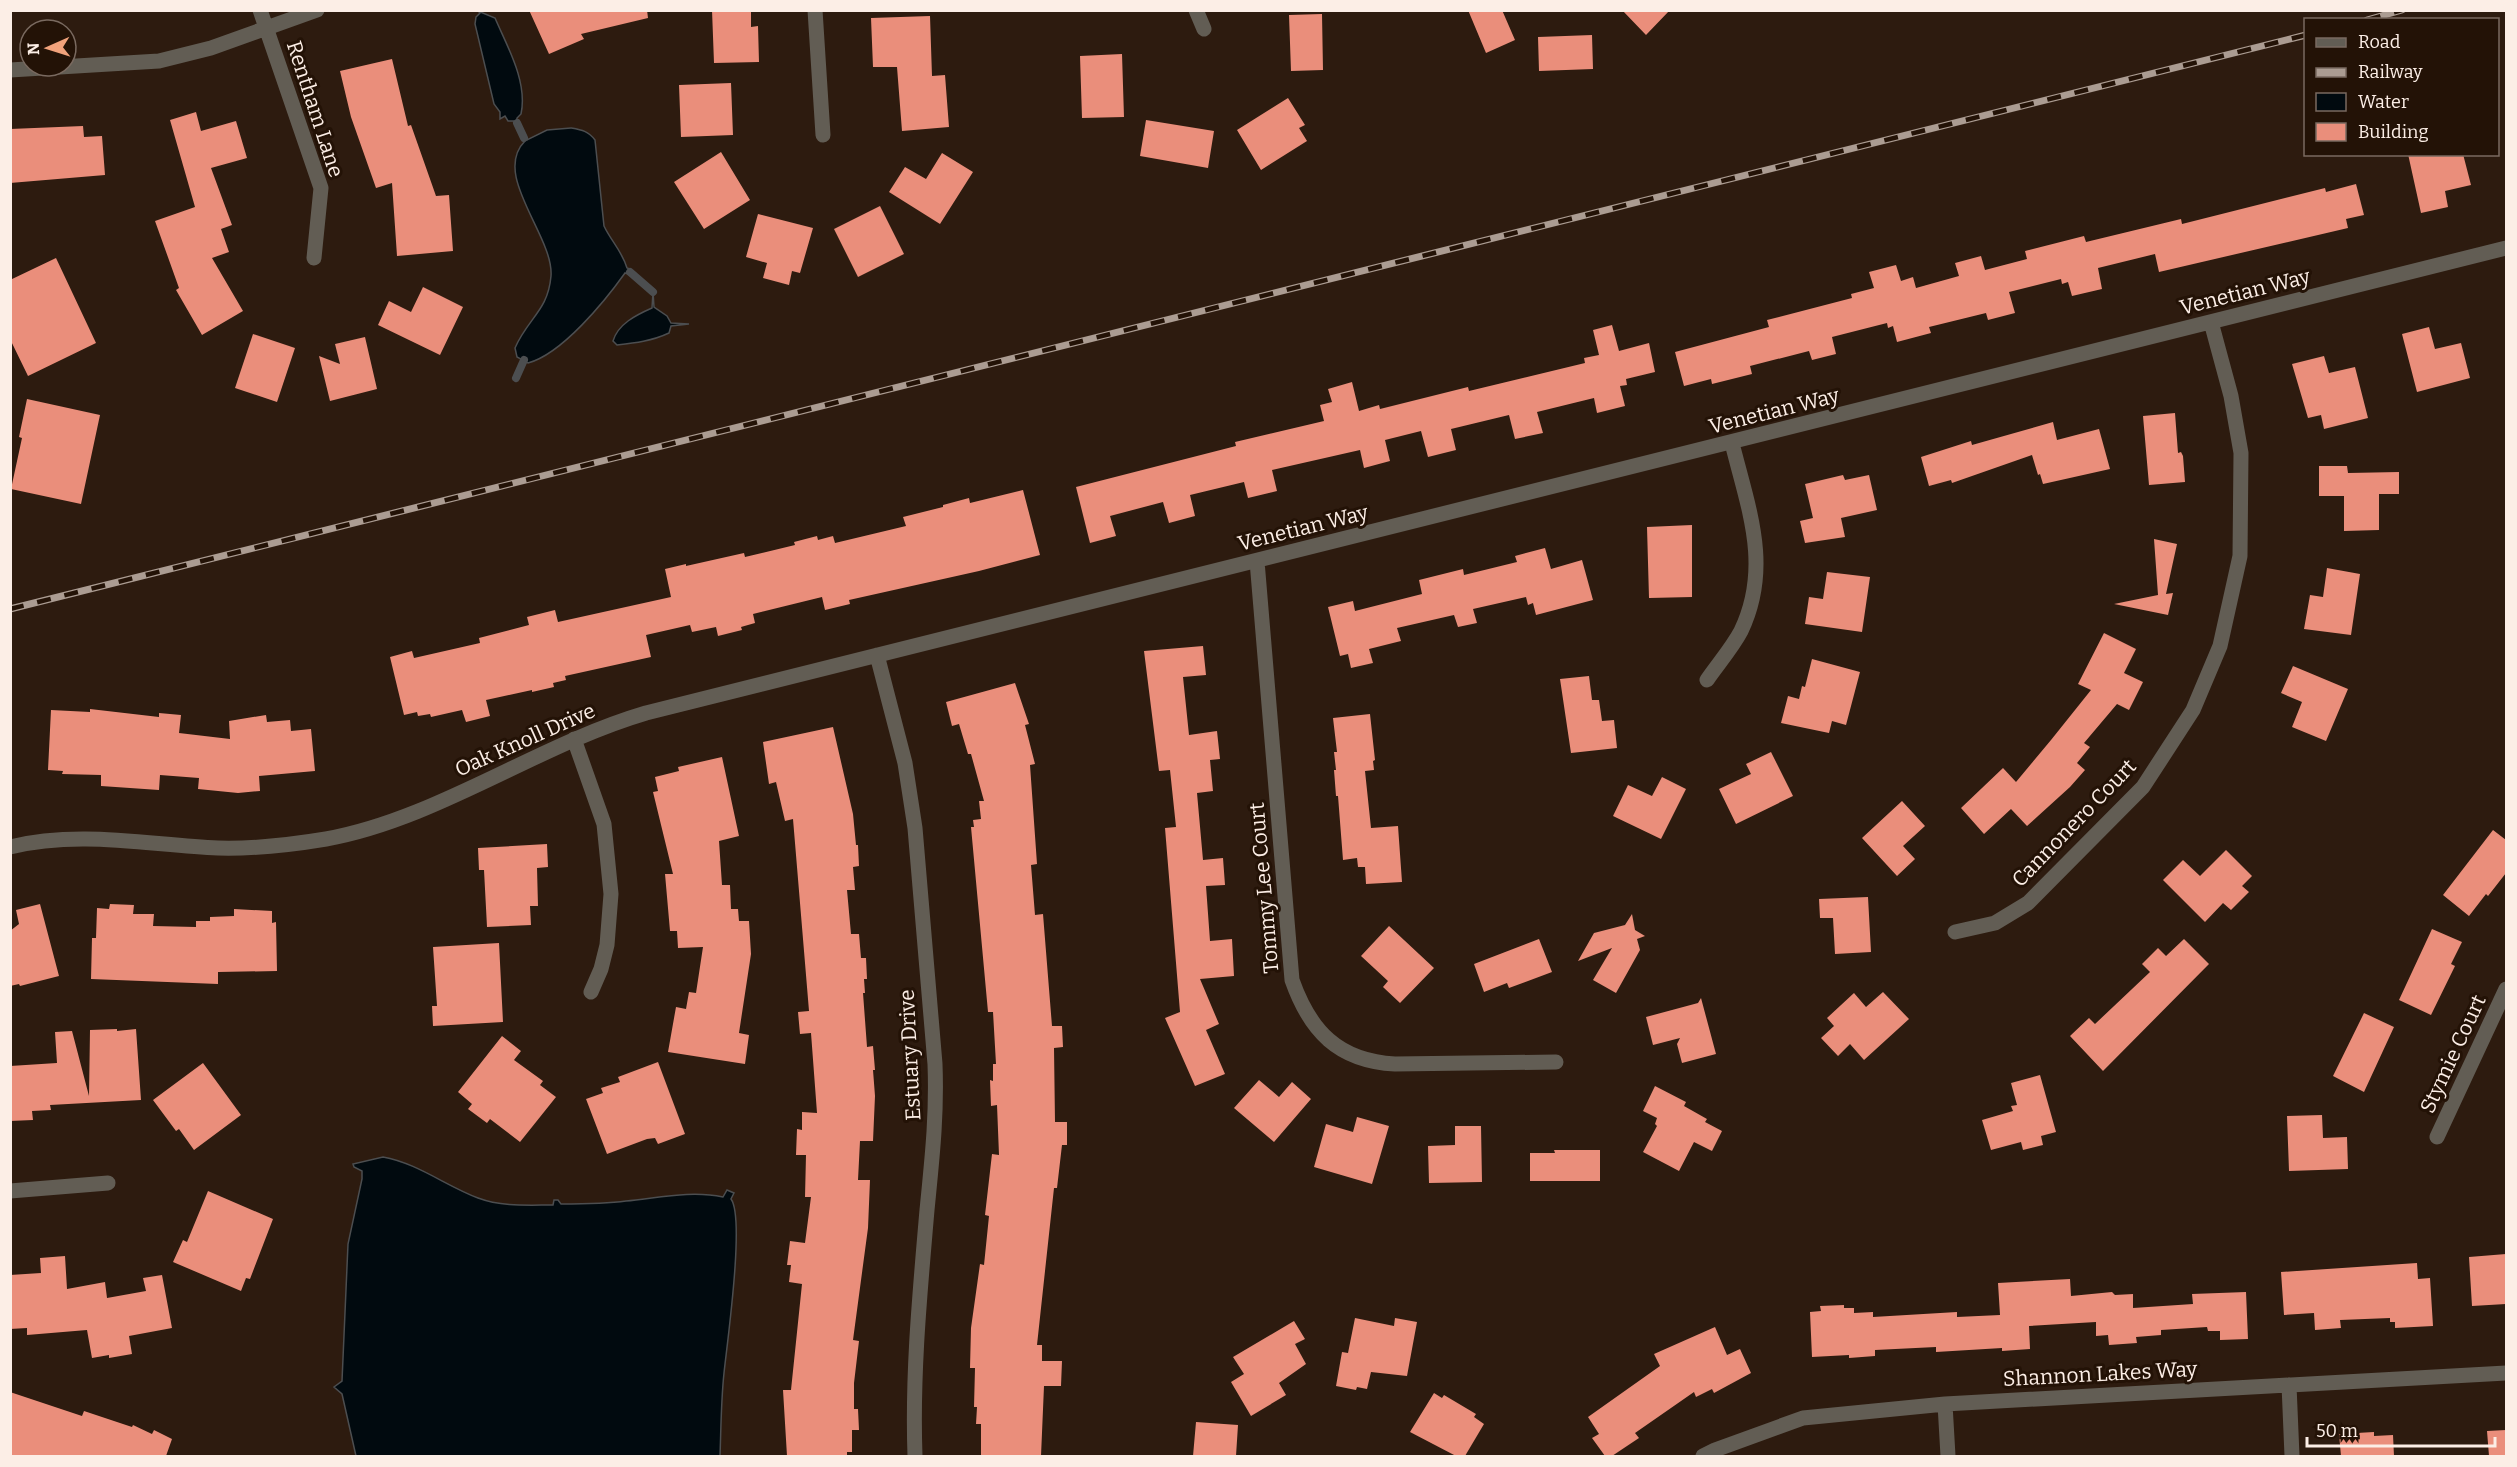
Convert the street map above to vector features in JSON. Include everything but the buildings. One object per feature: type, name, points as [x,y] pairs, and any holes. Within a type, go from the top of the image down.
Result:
[{"type":"street","name":"Rentham Lane","points":[[260,10],[321,188],[314,258]]},
{"type":"street","points":[[10,70],[159,61],[211,48],[317,10]]},
{"type":"street","points":[[815,10],[823,135]]},
{"type":"street","points":[[1196,10],[1204,29]]},
{"type":"street","name":"Venetian Way","points":[[1052,612],[2506,248]]},
{"type":"street","name":"Cannonero Court","points":[[1955,932],[1995,923],[2028,903],[2143,787],[2193,710],[2220,646],[2240,556],[2241,453],[2231,396],[2211,322]]},
{"type":"street","points":[[1707,680],[1740,632],[1750,608],[1757,570],[1754,533],[1732,443]]},
{"type":"street","name":"Tommy Lee Court","points":[[1257,561],[1292,980],[1305,1013],[1334,1044],[1348,1053],[1374,1062],[1395,1064],[1556,1062]]},
{"type":"street","name":"Oak Knoll Drive","points":[[10,847],[63,838],[230,848],[279,846],[329,838],[396,819],[574,739],[646,713],[1052,612]]},
{"type":"street","name":"Estuary Drive","points":[[877,655],[905,763],[915,828],[935,1064],[933,1164],[913,1398],[915,1456]]},
{"type":"street","points":[[574,739],[604,824],[611,901],[607,945],[601,969],[591,992]]},
{"type":"street","name":"Stymie Court","points":[[2437,1137],[2506,989]]},
{"type":"street","points":[[10,1191],[108,1183]]},
{"type":"street","name":"Shannon Lakes Way","points":[[1703,1456],[1803,1418],[1945,1404],[2506,1373]]},
{"type":"street","points":[[2289,1385],[2292,1456]]},
{"type":"street","points":[[1945,1404],[1948,1456]]},
{"type":"water","points":[[478,11],[495,18],[515,64],[522,89],[521,114],[516,124],[514,121],[508,121],[505,116],[500,119],[500,112],[494,104],[475,24],[476,17],[480,13]]},
{"type":"water","points":[[571,128],[584,131],[595,140],[604,226],[627,268],[630,269],[631,275],[625,273],[606,298],[568,338],[541,358],[528,363],[517,357],[515,348],[546,298],[551,276],[549,260],[543,243],[519,188],[515,171],[516,155],[525,141],[524,138],[527,140],[547,130]]},
{"type":"water","points":[[653,292],[654,307],[667,316],[671,323],[689,324],[671,326],[669,333],[656,338],[617,345],[613,341],[623,325],[652,308]]},
{"type":"water","points":[[383,1157],[420,1169],[478,1198],[506,1204],[553,1205],[554,1200],[558,1200],[561,1204],[602,1203],[687,1194],[723,1197],[727,1190],[734,1193],[731,1199],[735,1211],[736,1255],[723,1383],[720,1456],[356,1456],[342,1394],[334,1387],[342,1381],[348,1244],[362,1179],[362,1171],[353,1164]]},
{"type":"waterway","points":[[517,123],[524,138]]},
{"type":"waterway","points":[[630,272],[653,292]]},
{"type":"waterway","points":[[516,378],[524,360]]},
{"type":"railway","points":[[2374,18],[2402,10]]},
{"type":"railway","points":[[10,609],[2304,36]]}]
